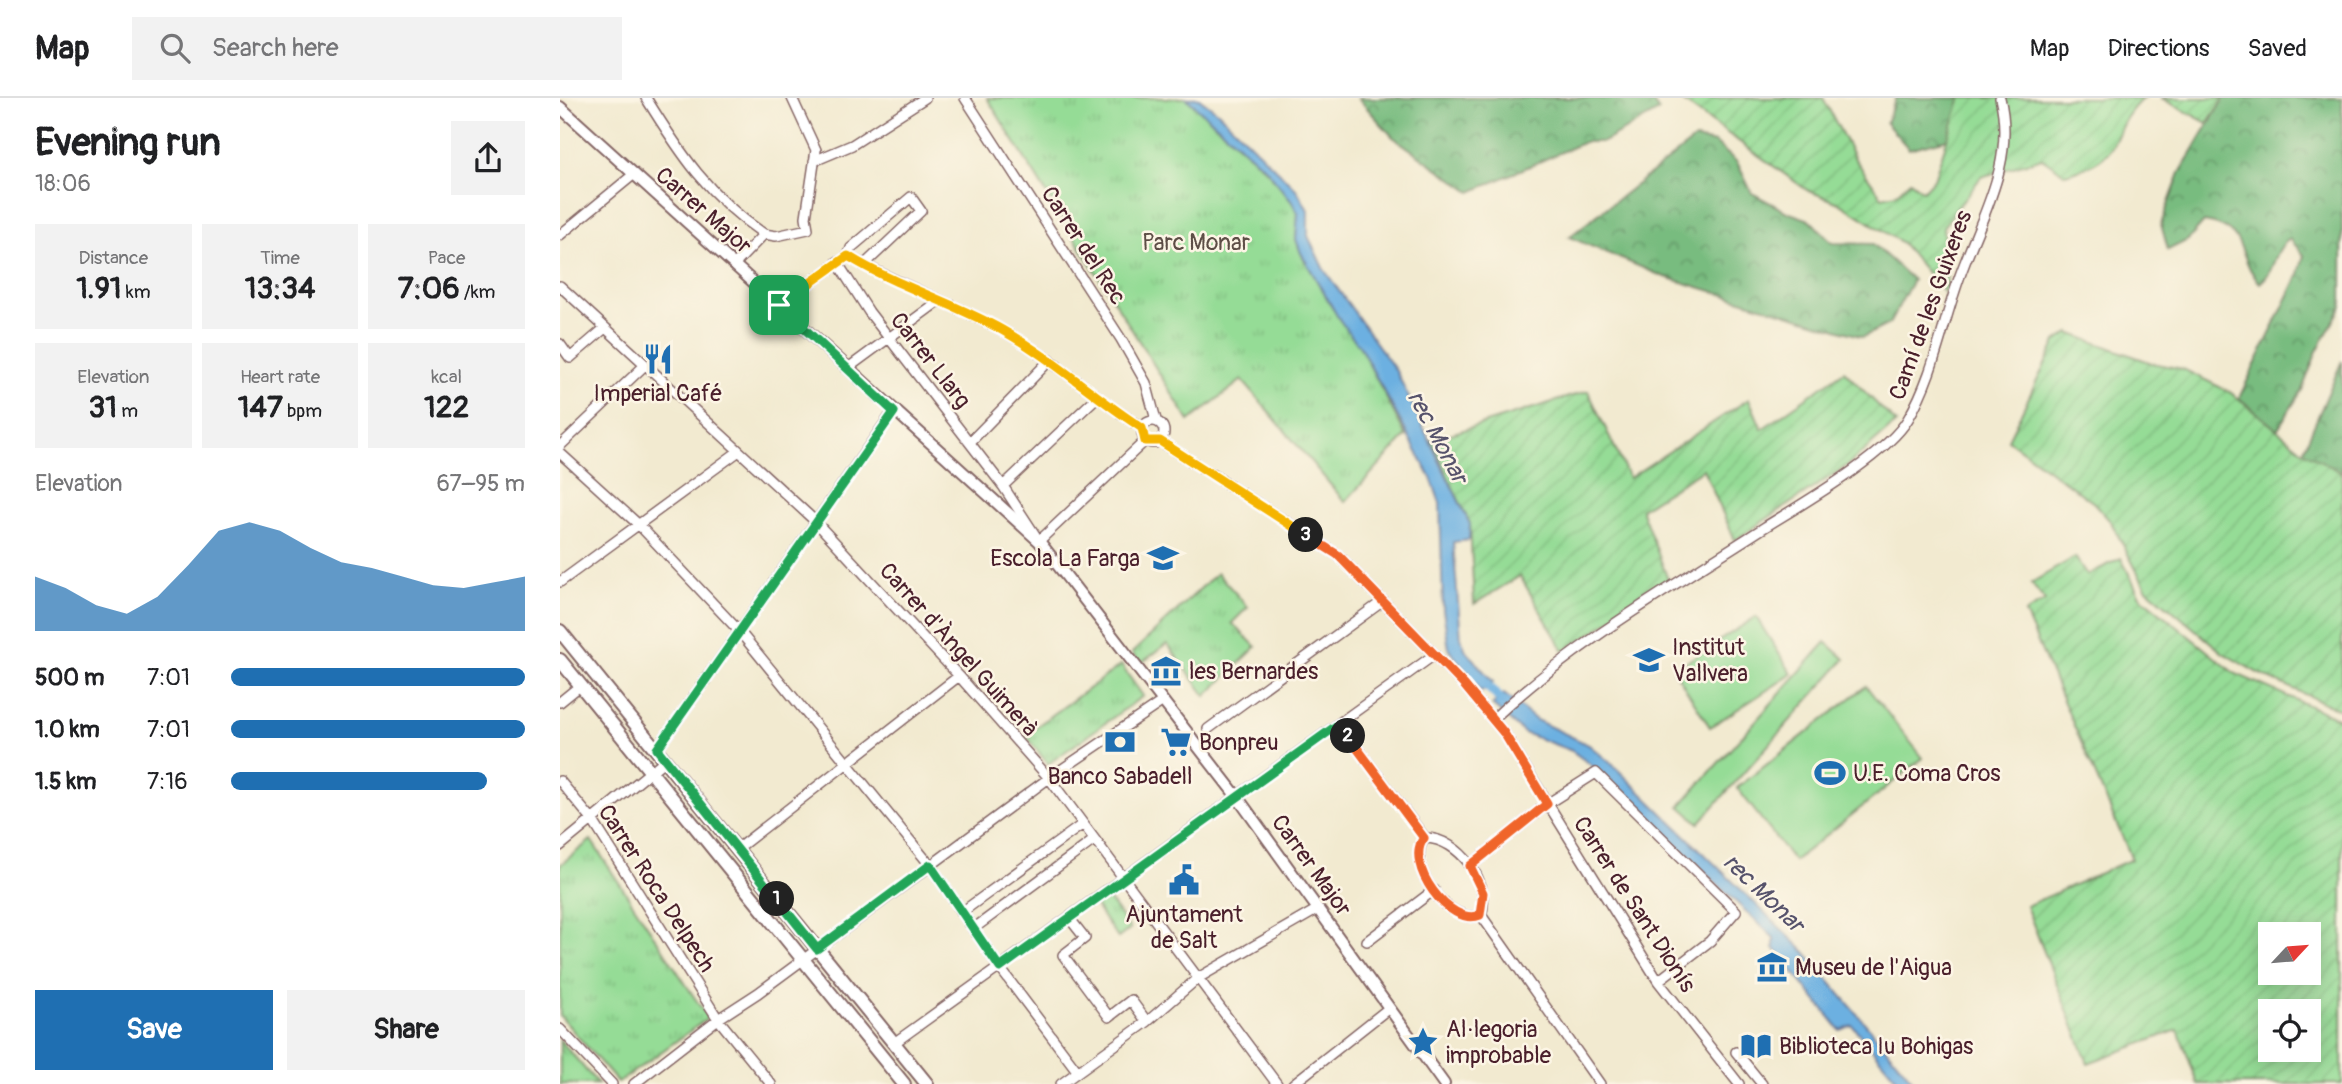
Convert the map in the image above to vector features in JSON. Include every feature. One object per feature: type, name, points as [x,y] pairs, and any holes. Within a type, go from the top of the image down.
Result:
[{"type":"main road","points":[[560,631],[927,1084]]},
{"type":"main road","points":[[560,660],[904,1084]]},
{"type":"street","points":[[646,98],[689,167],[734,214],[764,234],[776,236],[808,229],[806,217],[816,150],[792,98]]},
{"type":"street","points":[[814,161],[852,145],[925,98]]},
{"type":"street","name":"Carrer del Rec","points":[[965,98],[1121,339],[1146,383],[1156,420]]},
{"type":"street","name":"Camí de les Guixeres","points":[[1495,717],[1538,678],[1612,626],[1832,484],[1891,439],[1908,420],[1935,357],[1948,308],[1998,181],[2005,130],[2000,98]]},
{"type":"street","name":"Carrer Major","points":[[562,112],[735,264],[894,412],[1039,541]]},
{"type":"street","points":[[560,235],[633,175]]},
{"type":"street","points":[[779,305],[848,256],[851,248],[911,197],[921,211],[864,264]]},
{"type":"street","points":[[735,264],[764,234]]},
{"type":"street","points":[[848,256],[1001,330],[1049,360],[1097,398],[1142,428],[1145,441]]},
{"type":"street","name":"Carrer Llarg","points":[[837,262],[971,444]]},
{"type":"street","name":"Carrer d'Àngel Guimerà","points":[[560,286],[816,521],[959,676],[1049,778],[1277,1084]]},
{"type":"street","points":[[848,368],[939,301]]},
{"type":"street","points":[[560,344],[570,358],[605,328]]},
{"type":"street","points":[[971,444],[1049,360]]},
{"type":"street","points":[[560,446],[645,365]]},
{"type":"street","points":[[1003,486],[1097,398]]},
{"type":"street","points":[[560,846],[650,772],[740,632],[894,412]]},
{"type":"street","points":[[1039,541],[1145,441],[1160,441],[1165,432],[1163,425],[1156,420],[1147,421],[1142,428]]},
{"type":"street","name":"Carrer de Sant Dionís","points":[[1160,441],[1338,555],[1495,717],[1658,981],[1739,1084]]},
{"type":"street","name":"Carrer Major","points":[[971,444],[1039,541],[1238,798],[1444,1084]]},
{"type":"street","points":[[560,582],[739,451]]},
{"type":"street","points":[[560,453],[639,525],[740,632],[930,865],[1000,968],[1078,1072]]},
{"type":"street","points":[[1208,729],[1383,601]]},
{"type":"street","points":[[894,1043],[1434,655]]},
{"type":"street","points":[[737,849],[959,676]]},
{"type":"street","points":[[560,702],[580,685]]},
{"type":"street","points":[[634,1084],[718,1019],[804,959],[1049,778],[1163,701]]},
{"type":"street","points":[[1339,724],[1424,838],[1450,845],[1470,866],[1483,893],[1480,915],[1600,1084]]},
{"type":"street","points":[[1470,866],[1547,804],[1596,773],[1736,911],[1710,941],[1658,981]]},
{"type":"street","name":"Carrer Roca Delpech","points":[[560,781],[593,821],[718,1019],[771,1084]]},
{"type":"street","points":[[962,912],[1083,824]]},
{"type":"street","points":[[1424,838],[1419,844],[1417,858],[1434,890],[1459,916],[1470,918],[1480,915]]},
{"type":"street","points":[[973,929],[1094,840]]},
{"type":"street","points":[[1367,941],[1434,890]]},
{"type":"street","points":[[1061,1084],[1147,1022],[1198,978],[1318,909]]},
{"type":"street","points":[[1070,919],[1085,939],[1063,955],[1101,1007],[1109,1017],[1131,1000],[1147,1022]]},
{"type":"street","points":[[1293,1084],[1389,1008]]},
{"type":"street","points":[[560,1029],[612,1084]]},
{"type":"street","points":[[1736,1052],[1762,1084]]},
{"type":"green space","name":"Parc Monar","points":[[987,98],[1186,98],[1267,171],[1298,213],[1296,239],[1301,253],[1339,319],[1360,347],[1406,436],[1345,502],[1242,380],[1189,421]]},
{"type":"green space","points":[[1358,98],[1650,98],[1659,111],[1603,142],[1584,142],[1471,192],[1393,137]]},
{"type":"green space","points":[[1678,98],[1823,98],[1855,159],[1882,197],[1896,194],[1910,181],[1923,191],[1934,179],[1961,98],[2143,98],[2123,123],[2108,152],[2086,167],[2065,174],[2042,158],[1981,177],[1943,227],[1947,284],[1944,293],[1902,243],[1839,203],[1807,190]]},
{"type":"green space","points":[[1896,98],[1961,98],[1948,139],[1909,149],[1886,123]]},
{"type":"green space","points":[[2161,98],[2224,98],[2207,123]]},
{"type":"green space","points":[[2224,98],[2342,98],[2342,306],[2317,351],[2302,390],[2277,430],[2239,398],[2299,274],[2304,255],[2290,239],[2280,248],[2269,272],[2260,283],[2248,265],[2236,238],[2219,225],[2204,222],[2188,240],[2168,250],[2161,224],[2180,173]]},
{"type":"green space","points":[[1695,139],[1715,143],[1737,162],[1752,193],[1787,212],[1810,220],[1832,243],[1873,244],[1913,280],[1889,324],[1863,337],[1662,276],[1569,237]]},
{"type":"green space","points":[[2069,333],[2152,363],[2183,369],[2230,392],[2303,451],[2342,473],[2342,711],[2258,673],[2223,653],[2146,588],[2111,522],[2094,503],[2008,440],[2056,342]]},
{"type":"green space","points":[[2342,361],[2342,473],[2303,451]]},
{"type":"green space","points":[[1844,371],[1896,423],[1848,465],[1735,540],[1703,469],[1641,509],[1669,582],[1564,651],[1520,576],[1474,604],[1470,524],[1431,440],[1588,391],[1629,478],[1749,399],[1762,429]]},
{"type":"green space","points":[[2075,557],[2087,575],[2121,558],[2140,596],[2234,673],[2342,720],[2342,1084],[2198,1084],[2178,1030],[2088,1063],[2026,906],[2132,859],[2025,613],[2045,601],[2031,583]]},
{"type":"green space","points":[[1217,573],[1248,607],[1232,623],[1256,647],[1206,696],[1167,644],[1140,664],[1132,653]]},
{"type":"green space","points":[[1756,617],[1792,674],[1710,727],[1674,670]]},
{"type":"green space","points":[[1826,642],[1845,659],[1699,823],[1680,806]]},
{"type":"green space","points":[[1121,665],[1143,696],[1048,764],[1025,735]]},
{"type":"green space","name":"U.E. Coma Cros","points":[[1866,686],[1923,758],[1794,861],[1737,788]]},
{"type":"green space","points":[[591,840],[708,1018],[618,1083],[560,1016],[560,865]]},
{"type":"green space","points":[[1105,894],[1130,929],[1118,938],[1093,903]]},
{"type":"green space","points":[[560,1040],[598,1084],[560,1084]]},
{"type":"water","points":[[1186,98],[1199,98],[1218,112],[1297,190],[1308,210],[1308,236],[1323,268],[1396,371],[1470,524],[1469,540],[1453,542],[1461,638],[1466,651],[1493,682],[1481,692],[1449,649],[1443,610],[1440,503],[1431,478],[1360,347],[1339,319],[1301,253],[1296,239],[1298,213],[1292,202],[1267,170]]},
{"type":"water","points":[[1504,694],[1536,720],[1589,745],[1614,766],[1805,952],[1916,1084],[1901,1084],[1852,1025],[1840,1030],[1774,948],[1774,938],[1591,765],[1572,751],[1524,733],[1492,705]]},
{"type":"waterway","name":"rec Monar","points":[[1479,678],[1510,709]]},
{"type":"place","name":"Imperial Café","points":[[658,359]]},
{"type":"place","name":"Escola La Farga","points":[[1163,558]]},
{"type":"place","name":"Institut Vallvera","points":[[1649,660]]},
{"type":"place","name":"les Bernardes","points":[[1166,671]]},
{"type":"place","name":"Banco Sabadell","points":[[1120,742]]},
{"type":"place","name":"Bonpreu","points":[[1176,742]]},
{"type":"place","name":"U.E. Coma Cros","points":[[1830,773]]},
{"type":"place","name":"Ajuntament de Salt","points":[[1184,880]]},
{"type":"place","name":"Museu de l'Aigua","points":[[1772,967]]},
{"type":"place","name":"Al·legoria improbable","points":[[1423,1042]]},
{"type":"place","name":"Biblioteca Iu Bohigas","points":[[1756,1046]]},
{"type":"route","points":[[848,256],[1001,330],[1049,360],[1097,398],[1142,428],[1145,441],[1160,441],[1338,555],[1464,685],[1504,733],[1547,804],[1470,866],[1483,893],[1484,906],[1480,915],[1475,918],[1459,916],[1434,890],[1417,858],[1419,844],[1424,838],[1339,724],[1000,968],[930,865],[817,949],[657,749],[894,412],[779,305],[848,256]]}]
